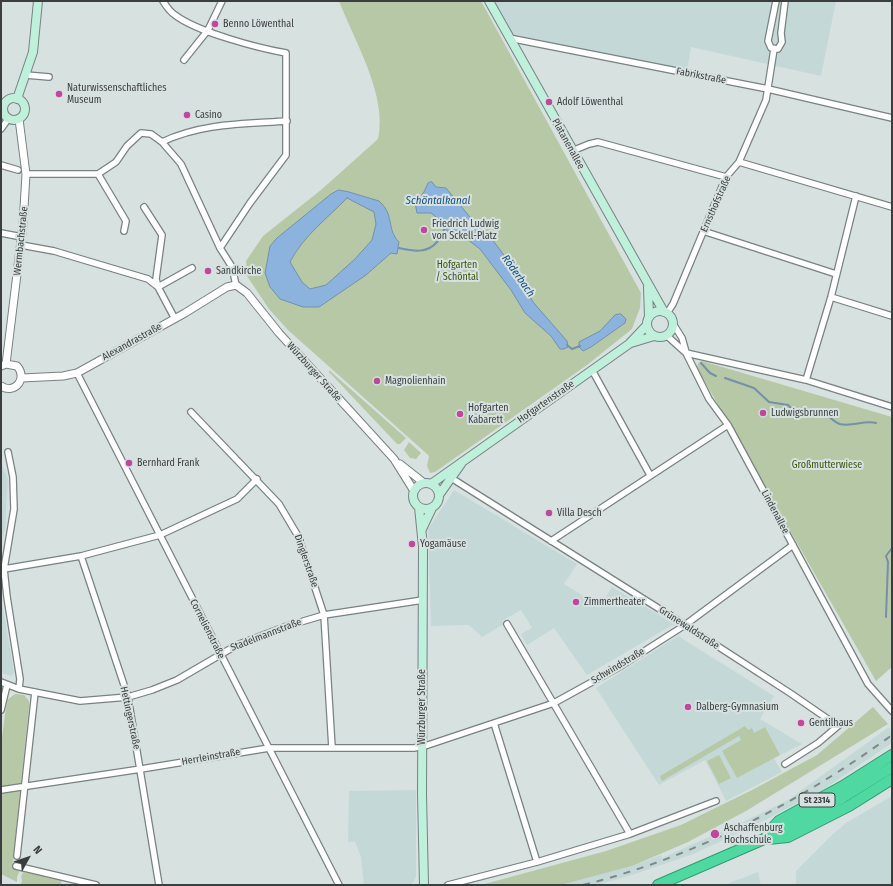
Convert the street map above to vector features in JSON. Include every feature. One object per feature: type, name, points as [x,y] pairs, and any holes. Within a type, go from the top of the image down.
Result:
[{"type":"highway","name":"St 2314","points":[[762,840],[779,821],[843,786],[892,755]]},
{"type":"highway","points":[[762,840],[842,798],[892,767]]},
{"type":"highway","name":"St 2314","points":[[658,885],[762,840],[788,837],[849,806],[892,779]]},
{"type":"main road","points":[[17,99],[33,52],[38,1]]},
{"type":"main road","name":"Platanenallee","points":[[489,1],[648,287],[665,312]]},
{"type":"main road","points":[[17,99],[24,104],[25,109],[19,119],[9,118],[2,111],[6,102],[17,99]]},
{"type":"main road","name":"Platanenallee","points":[[648,287],[648,321]]},
{"type":"main road","points":[[654,312],[665,312],[672,322],[671,329],[666,335],[654,336],[649,331],[648,321],[654,312]]},
{"type":"main road","name":"Hofgartenstraße","points":[[427,483],[463,460],[629,344],[648,321]]},
{"type":"main road","name":"Hofgartenstraße","points":[[629,344],[654,336]]},
{"type":"main road","name":"Hofgartenstraße","points":[[439,495],[463,460]]},
{"type":"main road","points":[[427,483],[436,488],[439,495],[438,502],[432,508],[425,509],[419,507],[413,498],[414,491],[420,484],[427,483]]},
{"type":"main road","name":"Würzburger Straße","points":[[419,507],[422,529],[423,600],[422,746],[424,885]]},
{"type":"main road","name":"Würzburger Straße","points":[[422,529],[432,508]]},
{"type":"street","points":[[162,1],[175,15],[189,23],[255,46],[286,53],[286,155],[250,202],[220,248]]},
{"type":"street","points":[[184,60],[208,30],[222,1]]},
{"type":"street","name":"Ernsthofstraße","points":[[774,49],[770,48],[768,41],[776,1]]},
{"type":"street","name":"Ernsthofstraße","points":[[774,49],[778,49],[782,42],[781,33],[785,1]]},
{"type":"street","name":"Fabrikstraße","points":[[509,38],[768,89],[892,118]]},
{"type":"street","name":"Ernsthofstraße","points":[[665,312],[672,304],[726,177],[738,162],[766,100],[774,49]]},
{"type":"street","points":[[26,75],[49,77]]},
{"type":"street","points":[[1,129],[9,118]]},
{"type":"street","name":"Wermbachstraße","points":[[4,365],[21,241],[26,174],[19,119]]},
{"type":"street","points":[[162,142],[178,135],[218,125],[287,121]]},
{"type":"street","points":[[26,174],[98,174],[116,162],[127,146],[142,133],[151,134],[162,142],[181,164],[220,248],[232,267],[236,286]]},
{"type":"street","points":[[572,151],[598,142],[726,177]]},
{"type":"street","points":[[738,162],[892,207]]},
{"type":"street","points":[[1,165],[18,170]]},
{"type":"street","points":[[98,174],[126,221],[124,231]]},
{"type":"street","points":[[806,380],[831,297],[856,196]]},
{"type":"street","points":[[144,207],[162,235],[156,279],[158,287],[175,319]]},
{"type":"street","points":[[704,230],[836,274]]},
{"type":"street","points":[[1,233],[54,252],[148,279],[158,287]]},
{"type":"street","points":[[158,287],[192,268]]},
{"type":"street","name":"Alexandrastraße","points":[[22,378],[64,376],[77,373],[175,319],[227,287],[236,286]]},
{"type":"street","name":"Würzburger Straße","points":[[236,286],[246,293],[288,344],[394,459],[414,491]]},
{"type":"street","points":[[831,297],[892,316]]},
{"type":"street","points":[[672,322],[682,338],[686,353],[806,380],[891,407],[892,399]]},
{"type":"street","name":"Lindenallee","points":[[666,335],[686,353],[709,399],[728,425],[868,684],[892,711]]},
{"type":"street","points":[[1,395],[4,387],[16,386],[22,378],[21,373],[16,366],[4,365]]},
{"type":"street","points":[[592,370],[650,475]]},
{"type":"street","name":"Cornelienstraße","points":[[77,373],[339,885]]},
{"type":"street","name":"Dinglerstraße","points":[[191,412],[257,479],[279,504],[298,536],[324,615],[332,748]]},
{"type":"street","points":[[551,541],[728,425]]},
{"type":"street","points":[[8,452],[13,477],[14,509],[4,569],[6,597],[20,678],[19,689]]},
{"type":"street","name":"Würzburger Straße","points":[[394,459],[427,483]]},
{"type":"street","points":[[4,569],[81,556],[160,535],[238,499],[257,479]]},
{"type":"street","name":"Grünewaldstraße","points":[[456,481],[790,692],[838,726],[818,743],[785,764]]},
{"type":"street","name":"Schwindstraße","points":[[422,746],[554,703],[621,666],[685,625],[793,546]]},
{"type":"street","name":"Hettingerstraße","points":[[81,556],[128,698],[141,769],[159,885]]},
{"type":"street","name":"Stadelmannstraße","points":[[4,683],[19,689],[80,701],[128,698],[177,680],[220,654],[287,626],[324,615],[423,600]]},
{"type":"street","points":[[508,624],[630,834]]},
{"type":"street","points":[[1,710],[4,683]]},
{"type":"street","points":[[17,856],[23,787],[35,692]]},
{"type":"street","points":[[494,723],[537,862]]},
{"type":"street","name":"Herrleinstraße","points":[[1,790],[269,748],[414,748],[422,746]]},
{"type":"street","points":[[448,885],[537,862],[630,834],[716,801]]},
{"type":"street","points":[[16,866],[96,885]]},
{"type":"shaded area","points":[[494,1],[836,1],[821,76],[691,47],[686,77],[517,43]]},
{"type":"shaded area","points":[[1,463],[8,479],[5,529],[1,546]]},
{"type":"shaded area","points":[[454,490],[577,564],[564,584],[600,606],[612,587],[674,624],[587,675],[554,628],[527,645],[521,634],[532,628],[521,610],[502,621],[504,624],[482,637],[469,625],[431,626],[428,529]]},
{"type":"shaded area","points":[[1,597],[14,672],[12,676],[1,673]]},
{"type":"shaded area","name":"Dalberg-Gymnasium","points":[[678,636],[774,696],[760,719],[802,744],[774,758],[782,772],[726,801],[705,760],[659,785],[596,688]]},
{"type":"shaded area","points":[[889,727],[892,731],[892,743],[824,789],[756,825],[693,854],[632,875],[597,885],[561,885],[632,866],[661,855],[662,858],[749,819],[788,800]]},
{"type":"shaded area","points":[[416,790],[416,877],[412,884],[364,885],[361,857],[355,842],[348,842],[349,791]]},
{"type":"shaded area","points":[[892,796],[892,885],[796,885],[796,871],[833,834],[846,823]]},
{"type":"shaded area","points":[[758,872],[761,885],[724,885]]},
{"type":"green space","name":"Hofgarten / Schöntal","points":[[339,1],[481,1],[641,293],[640,308],[632,329],[587,365],[435,472],[430,473],[427,466],[429,456],[288,330],[269,309],[247,276],[246,261],[263,236],[321,190],[378,139],[380,122],[374,87],[361,50]]},
{"type":"green space","name":"Großmutterwiese","points":[[702,361],[892,417],[892,667],[876,681],[697,368],[698,363]]},
{"type":"green space","points":[[329,370],[406,438],[400,444],[397,444],[329,372]]},
{"type":"green space","points":[[409,442],[421,453],[416,459],[410,458],[404,450]]},
{"type":"green space","points":[[15,694],[24,695],[29,701],[12,868],[20,870],[17,877],[17,882],[1,874],[1,745],[7,700]]},
{"type":"green space","points":[[873,707],[888,724],[746,811],[688,842],[632,866],[561,885],[481,885],[606,851],[681,825],[754,789],[817,755]]},
{"type":"green space","points":[[745,726],[748,730],[752,728],[754,733],[765,727],[780,755],[737,778],[722,751],[741,740],[739,736],[662,781],[660,776]]},
{"type":"green space","points":[[719,755],[731,778],[719,784],[707,761]]},
{"type":"green space","points":[[23,872],[62,879],[61,885],[21,885],[21,877]]},
{"type":"water","name":"Schöntalkanal","points":[[432,182],[436,187],[446,188],[469,216],[489,235],[512,266],[533,302],[567,341],[568,347],[560,349],[551,336],[525,313],[511,290],[480,249],[467,239],[453,235],[444,228],[441,221],[431,213],[417,213],[415,203],[424,192],[428,183]]},
{"type":"water","points":[[339,190],[379,201],[387,211],[393,232],[399,242],[397,254],[391,253],[366,275],[319,307],[303,307],[280,299],[270,287],[265,273],[270,246],[277,238],[331,194]],"holes":[[[347,198],[374,212],[376,224],[372,240],[355,259],[326,285],[310,289],[302,282],[290,262],[302,244],[316,228]]]},
{"type":"water","points":[[621,314],[626,319],[625,323],[591,347],[583,351],[579,347],[579,342],[600,331],[615,315]]},
{"type":"waterway","name":"Röderbach","points":[[399,248],[415,251],[429,248],[438,240],[445,228]]},
{"type":"waterway","name":"Röderbach","points":[[567,345],[572,349],[580,346]]},
{"type":"waterway","points":[[701,363],[710,373],[716,376]]},
{"type":"waterway","name":"Röderbach","points":[[725,378],[754,388],[769,402],[788,405],[797,414],[824,413],[838,423],[845,425],[867,422],[876,423]]},
{"type":"waterway","points":[[886,617],[888,562],[886,556],[892,548]]},
{"type":"railway","points":[[583,885],[666,859],[745,825],[821,783],[892,735]]},
{"type":"place","name":"Benno Löwenthal","points":[[215,24]]},
{"type":"place","name":"Naturwissenschaftliches Museum","points":[[59,94]]},
{"type":"place","name":"Adolf Löwenthal","points":[[549,102]]},
{"type":"place","name":"Casino","points":[[187,115]]},
{"type":"place","name":"Friedrich Ludwig von Sckell-Platz","points":[[424,230]]},
{"type":"place","name":"Sandkirche","points":[[208,271]]},
{"type":"place","name":"Magnolienhain","points":[[377,381]]},
{"type":"place","name":"Ludwigsbrunnen","points":[[763,413]]},
{"type":"place","name":"Hofgarten Kabarett","points":[[460,414]]},
{"type":"place","name":"Bernhard Frank","points":[[129,463]]},
{"type":"place","name":"Villa Desch","points":[[549,513]]},
{"type":"place","name":"Yogamäuse","points":[[412,544]]},
{"type":"place","name":"Zimmertheater","points":[[576,602]]},
{"type":"place","name":"Dalberg-Gymnasium","points":[[688,707]]},
{"type":"place","name":"Gentilhaus","points":[[801,723]]},
{"type":"place","name":"Aschaffenburg Hochschule","points":[[715,834]]}]
